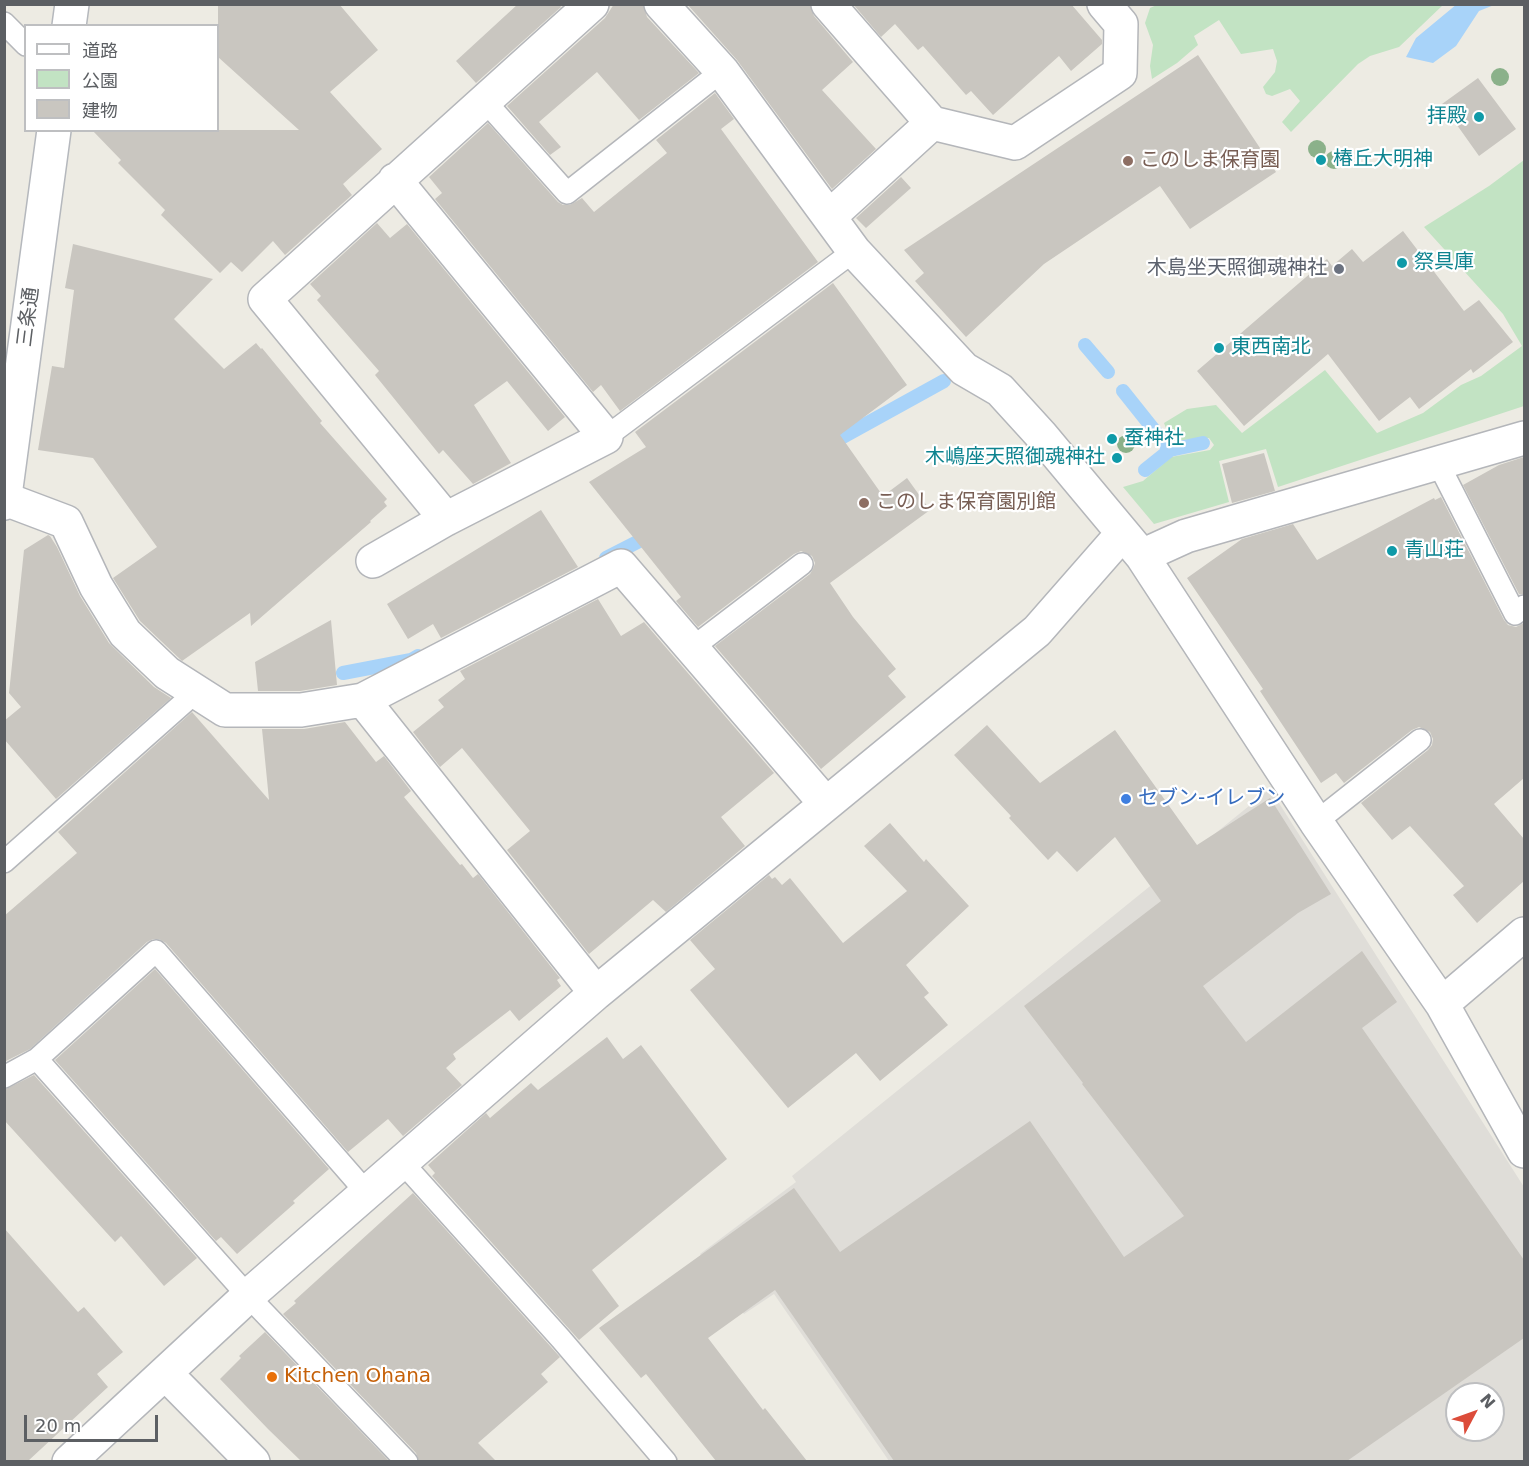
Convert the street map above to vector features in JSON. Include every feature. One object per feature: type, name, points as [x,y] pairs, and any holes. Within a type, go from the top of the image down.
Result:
[{"type":"street","points":[[69,24],[72,4]]},
{"type":"street","points":[[446,519],[265,299],[592,4]]},
{"type":"street","points":[[661,4],[722,71],[854,251],[964,369],[1000,390],[1041,435],[1132,545],[1316,822],[1442,1004],[1524,1151]]},
{"type":"street","points":[[828,4],[932,123],[1015,143],[1120,73],[1121,24],[1104,4]]},
{"type":"street","points":[[828,217],[932,123]]},
{"type":"street","name":"三条通","points":[[5,501],[54,132]]},
{"type":"street","points":[[373,561],[446,519],[606,437],[395,180]]},
{"type":"street","points":[[69,1461],[248,1296],[596,993],[1037,631],[1132,545],[1186,536],[1524,438]]},
{"type":"street","points":[[5,501],[66,522],[96,586],[125,633],[167,673],[225,710],[301,710],[363,700],[621,566],[826,804]]},
{"type":"street","points":[[363,700],[596,993]]},
{"type":"street","points":[[1442,1004],[1524,934]]},
{"type":"street","points":[[165,1373],[253,1461]]},
{"type":"lane","points":[[4,22],[24,43]]},
{"type":"lane","points":[[484,100],[567,193],[722,71]]},
{"type":"lane","points":[[606,437],[854,251]]},
{"type":"lane","points":[[1438,463],[1515,614],[1524,606]]},
{"type":"lane","points":[[692,648],[802,564]]},
{"type":"lane","points":[[4,862],[196,692]]},
{"type":"lane","points":[[1316,822],[1420,740]]},
{"type":"lane","points":[[4,1077],[37,1059],[156,951],[367,1193]]},
{"type":"lane","points":[[37,1059],[248,1296],[407,1461]]},
{"type":"lane","points":[[402,1162],[561,1339],[666,1461]]},
{"type":"shaded area","points":[[1270,789],[1524,1187],[1524,1461],[889,1461],[774,1294],[744,1314],[700,1254],[796,1182],[792,1176]]},
{"type":"green space","points":[[1159,4],[1443,5],[1399,47],[1370,56],[1358,64],[1291,132],[1282,122],[1300,101],[1290,89],[1272,96],[1266,94],[1263,87],[1275,72],[1277,61],[1273,49],[1241,54],[1219,20],[1194,36],[1198,45],[1177,63],[1152,79],[1150,66],[1153,45],[1145,23],[1150,8]]},
{"type":"green space","points":[[1524,160],[1524,406],[1278,487],[1266,449],[1219,461],[1229,502],[1154,524],[1123,487],[1143,481],[1171,457],[1210,450],[1214,445],[1209,438],[1171,441],[1164,423],[1187,409],[1216,405],[1242,433],[1325,370],[1377,433],[1423,413],[1461,385],[1481,376],[1522,346],[1503,314],[1424,227],[1489,186]]},
{"type":"water","points":[[1457,4],[1494,5],[1479,11],[1456,46],[1433,63],[1406,57],[1416,38]]},
{"type":"building","points":[[218,4],[339,4],[378,50],[330,92],[382,149],[343,184],[352,195],[285,255],[273,241],[242,272],[231,262],[220,273],[161,215],[165,210],[118,163],[121,160],[94,132],[299,130],[219,58]]},
{"type":"building","points":[[518,4],[559,4],[561,7],[476,83],[456,61]]},
{"type":"building","points":[[614,4],[643,4],[647,17],[699,73],[639,120],[597,72],[539,122],[561,147],[550,155],[507,106],[605,18]]},
{"type":"building","points":[[687,4],[810,4],[814,16],[853,62],[822,90],[876,149],[832,189],[737,60]]},
{"type":"building","points":[[853,4],[1071,4],[1102,40],[1102,44],[1071,71],[1059,56],[993,115],[971,91],[966,95],[923,46],[918,50],[895,24],[881,37]]},
{"type":"building","points":[[1198,55],[1276,172],[1190,229],[1160,186],[1044,264],[966,337],[915,281],[924,273],[904,250]]},
{"type":"building","name":"拝殿","points":[[1478,78],[1516,129],[1479,156],[1442,104]]},
{"type":"building","points":[[715,93],[734,119],[721,129],[818,262],[620,411],[601,385],[593,392],[435,199],[442,193],[429,177],[488,123],[558,202],[570,205],[582,198],[594,212],[667,153],[656,140]]},
{"type":"building","points":[[901,177],[911,188],[866,228],[856,218]]},
{"type":"building","points":[[377,223],[390,238],[407,224],[565,417],[548,431],[507,381],[474,405],[511,463],[473,484],[443,450],[439,454],[375,375],[379,371],[317,300],[321,296],[310,284]]},
{"type":"building","points":[[1403,231],[1464,311],[1479,300],[1513,342],[1473,373],[1471,369],[1419,409],[1410,397],[1379,421],[1328,354],[1244,426],[1197,371],[1327,259],[1332,266],[1352,249],[1363,262]]},
{"type":"building","points":[[73,244],[213,279],[174,319],[224,369],[256,343],[262,348],[322,421],[320,423],[387,499],[384,502],[387,506],[371,522],[251,626],[250,613],[182,661],[140,621],[113,578],[157,547],[93,458],[38,450],[52,366],[64,368],[74,290],[65,288]]},
{"type":"building","points":[[833,283],[907,385],[840,435],[883,496],[907,478],[930,510],[830,583],[853,617],[896,669],[888,676],[906,697],[821,769],[715,646],[810,574],[815,563],[812,556],[801,551],[794,554],[698,627],[676,601],[681,597],[589,482],[646,447],[635,432]]},
{"type":"building","points":[[1264,453],[1275,491],[1232,503],[1222,464]]},
{"type":"building","points":[[1524,457],[1524,594],[1519,594],[1463,485],[1499,465]]},
{"type":"building","points":[[1441,497],[1504,620],[1508,625],[1516,627],[1524,623],[1524,778],[1494,804],[1524,839],[1524,881],[1477,923],[1453,895],[1464,886],[1410,826],[1392,840],[1361,803],[1428,750],[1433,739],[1430,732],[1419,727],[1412,730],[1344,783],[1336,773],[1321,783],[1260,691],[1263,689],[1187,578],[1242,539],[1293,524],[1317,560],[1434,498],[1435,500]]},
{"type":"building","points":[[541,510],[578,567],[441,638],[433,624],[408,639],[387,604]]},
{"type":"building","points":[[48,535],[57,547],[80,596],[109,643],[154,687],[171,698],[56,799],[4,739],[4,721],[21,707],[9,693],[24,550]]},
{"type":"building","points":[[598,599],[621,636],[644,622],[774,773],[721,817],[745,846],[666,912],[653,900],[589,954],[507,850],[530,831],[462,748],[440,767],[413,732],[444,707],[438,700],[465,679],[460,671]]},
{"type":"building","points":[[331,620],[337,685],[300,691],[258,691],[255,662]]},
{"type":"building","points":[[192,712],[269,800],[262,729],[304,729],[345,722],[376,762],[384,756],[411,791],[404,797],[460,865],[462,864],[473,878],[478,874],[560,978],[557,980],[561,986],[519,1021],[510,1010],[453,1054],[456,1059],[446,1068],[462,1085],[403,1136],[388,1119],[348,1152],[166,943],[159,939],[147,942],[30,1049],[4,1062],[4,916],[77,853],[58,832]]},
{"type":"building","points":[[987,725],[1040,783],[1115,730],[1197,845],[1270,798],[1331,894],[1298,913],[1203,986],[1246,1042],[1362,951],[1397,1002],[1362,1028],[1524,1260],[1524,1338],[1461,1382],[1445,1382],[1445,1393],[1347,1461],[894,1461],[775,1290],[708,1338],[763,1410],[765,1408],[807,1461],[716,1461],[646,1374],[641,1378],[599,1328],[794,1188],[840,1252],[1030,1121],[1124,1257],[1184,1216],[1024,1006],[1161,901],[1115,837],[1077,872],[1057,851],[1048,860],[954,755]]},
{"type":"building","points":[[890,823],[924,862],[926,859],[969,906],[906,965],[929,993],[924,997],[948,1025],[880,1081],[856,1053],[788,1108],[690,990],[715,969],[690,940],[769,875],[772,879],[775,877],[782,885],[790,878],[843,943],[907,891],[864,846]]},
{"type":"building","points":[[155,969],[329,1169],[293,1201],[295,1203],[237,1254],[221,1237],[216,1241],[55,1060]]},
{"type":"building","points":[[607,1037],[623,1059],[641,1045],[727,1159],[592,1270],[619,1306],[579,1340],[432,1176],[435,1173],[428,1165],[486,1113],[490,1118],[531,1083],[538,1090]]},
{"type":"building","points":[[34,1075],[197,1258],[164,1286],[121,1236],[115,1242],[4,1120],[4,1090]]},
{"type":"building","points":[[413,1193],[560,1357],[541,1374],[548,1382],[478,1443],[496,1461],[419,1461],[416,1453],[283,1314],[296,1303],[294,1301]]},
{"type":"building","points":[[4,1228],[78,1312],[84,1307],[123,1352],[97,1374],[108,1387],[28,1461],[4,1461]]},
{"type":"building","points":[[265,1332],[389,1461],[301,1461],[268,1429],[220,1379],[241,1358],[239,1356]]},
{"type":"waterway","points":[[1085,345],[1108,372]]},
{"type":"waterway","points":[[828,445],[944,381]]},
{"type":"waterway","points":[[1123,391],[1170,450],[1203,443]]},
{"type":"waterway","points":[[1145,470],[1170,450]]},
{"type":"waterway","points":[[606,558],[653,534]]},
{"type":"waterway","points":[[343,673],[411,660],[418,656]]},
{"type":"place","name":"拝殿","points":[[1479,117]]},
{"type":"place","name":"椿丘大明神","points":[[1321,160]]},
{"type":"place","name":"このしま保育園","points":[[1128,161]]},
{"type":"place","name":"祭具庫","points":[[1402,263]]},
{"type":"place","name":"木島坐天照御魂神社","points":[[1339,269]]},
{"type":"place","name":"東西南北","points":[[1219,348]]},
{"type":"place","name":"蚕神社","points":[[1112,439]]},
{"type":"place","name":"木嶋座天照御魂神社","points":[[1117,458]]},
{"type":"place","name":"このしま保育園別館","points":[[864,503]]},
{"type":"place","name":"青山荘","points":[[1392,551]]},
{"type":"place","name":"セブン-イレブン","points":[[1126,799]]},
{"type":"place","name":"Kitchen Ohana","points":[[272,1377]]}]
